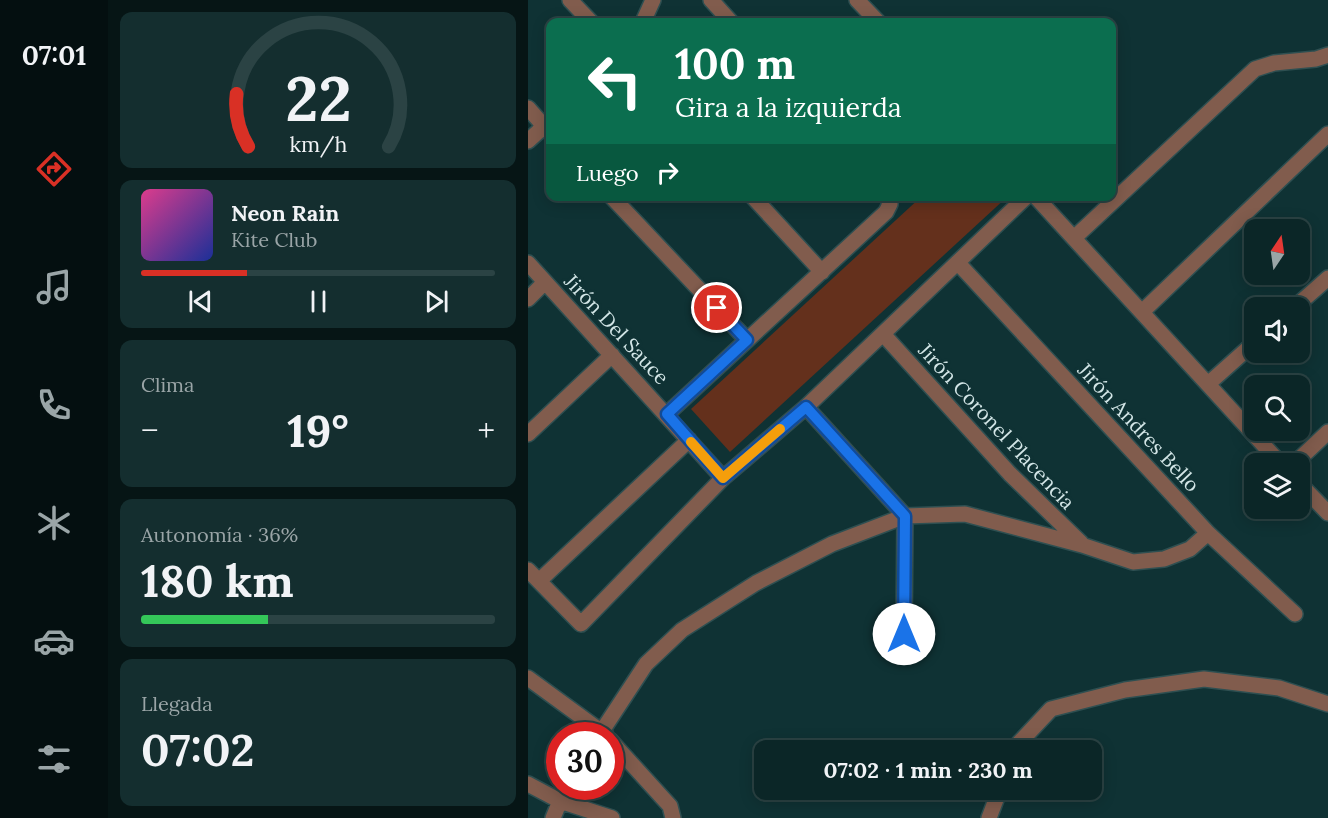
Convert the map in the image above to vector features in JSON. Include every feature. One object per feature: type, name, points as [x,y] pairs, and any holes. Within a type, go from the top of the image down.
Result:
[{"type":"street","points":[[570,0],[587,18]]},
{"type":"street","points":[[645,18],[652,0]]},
{"type":"street","points":[[711,0],[728,18]]},
{"type":"street","points":[[857,0],[874,18]]},
{"type":"street","points":[[1116,199],[1255,69],[1274,63],[1316,59],[1328,55]]},
{"type":"street","points":[[528,108],[546,125]]},
{"type":"street","points":[[528,141],[546,128]]},
{"type":"street","points":[[1143,311],[1328,134]]},
{"type":"street","points":[[616,201],[747,340]]},
{"type":"street","points":[[757,201],[822,272]]},
{"type":"street","points":[[667,414],[886,212],[890,204],[889,201]]},
{"type":"street","points":[[689,440],[533,575],[581,624],[723,478],[806,407],[1022,201]]},
{"type":"street","points":[[1040,201],[1271,453]]},
{"type":"street","points":[[1074,238],[1114,201]]},
{"type":"street","name":"Jirón Del Sauce","points":[[528,263],[723,478]]},
{"type":"street","name":"Jirón Andres Bello","points":[[958,263],[1208,533],[1295,614]]},
{"type":"street","points":[[1306,297],[1328,278]]},
{"type":"street","points":[[528,298],[545,282]]},
{"type":"street","name":"Jirón Coronel Placencia","points":[[883,334],[1010,474],[1083,545]]},
{"type":"street","points":[[1209,384],[1244,352]]},
{"type":"street","points":[[528,434],[612,355]]},
{"type":"street","points":[[806,407],[905,516],[904,634]]},
{"type":"street","points":[[1306,453],[1328,432]]},
{"type":"street","points":[[1310,494],[1328,513]]},
{"type":"street","points":[[613,722],[646,664],[682,630],[756,584],[822,549],[905,516],[965,514],[1083,545],[1133,562],[1164,560],[1190,549],[1208,533]]},
{"type":"street","points":[[528,678],[588,722]]},
{"type":"street","points":[[1022,740],[1051,709],[1125,690],[1204,679],[1279,688],[1328,704]]},
{"type":"street","points":[[624,755],[670,806],[673,818]]},
{"type":"street","points":[[528,784],[560,801],[612,818]]},
{"type":"street","points":[[988,818],[995,800]]},
{"type":"street","points":[[553,818],[560,801]]},
{"type":"shaded area","points":[[917,201],[1003,201],[730,452],[691,409]]},
{"type":"slow traffic","points":[[691,442],[723,478],[780,429]]},
{"type":"route","points":[[717,308],[747,340],[667,414],[723,478],[806,407],[905,516],[904,634]]}]
